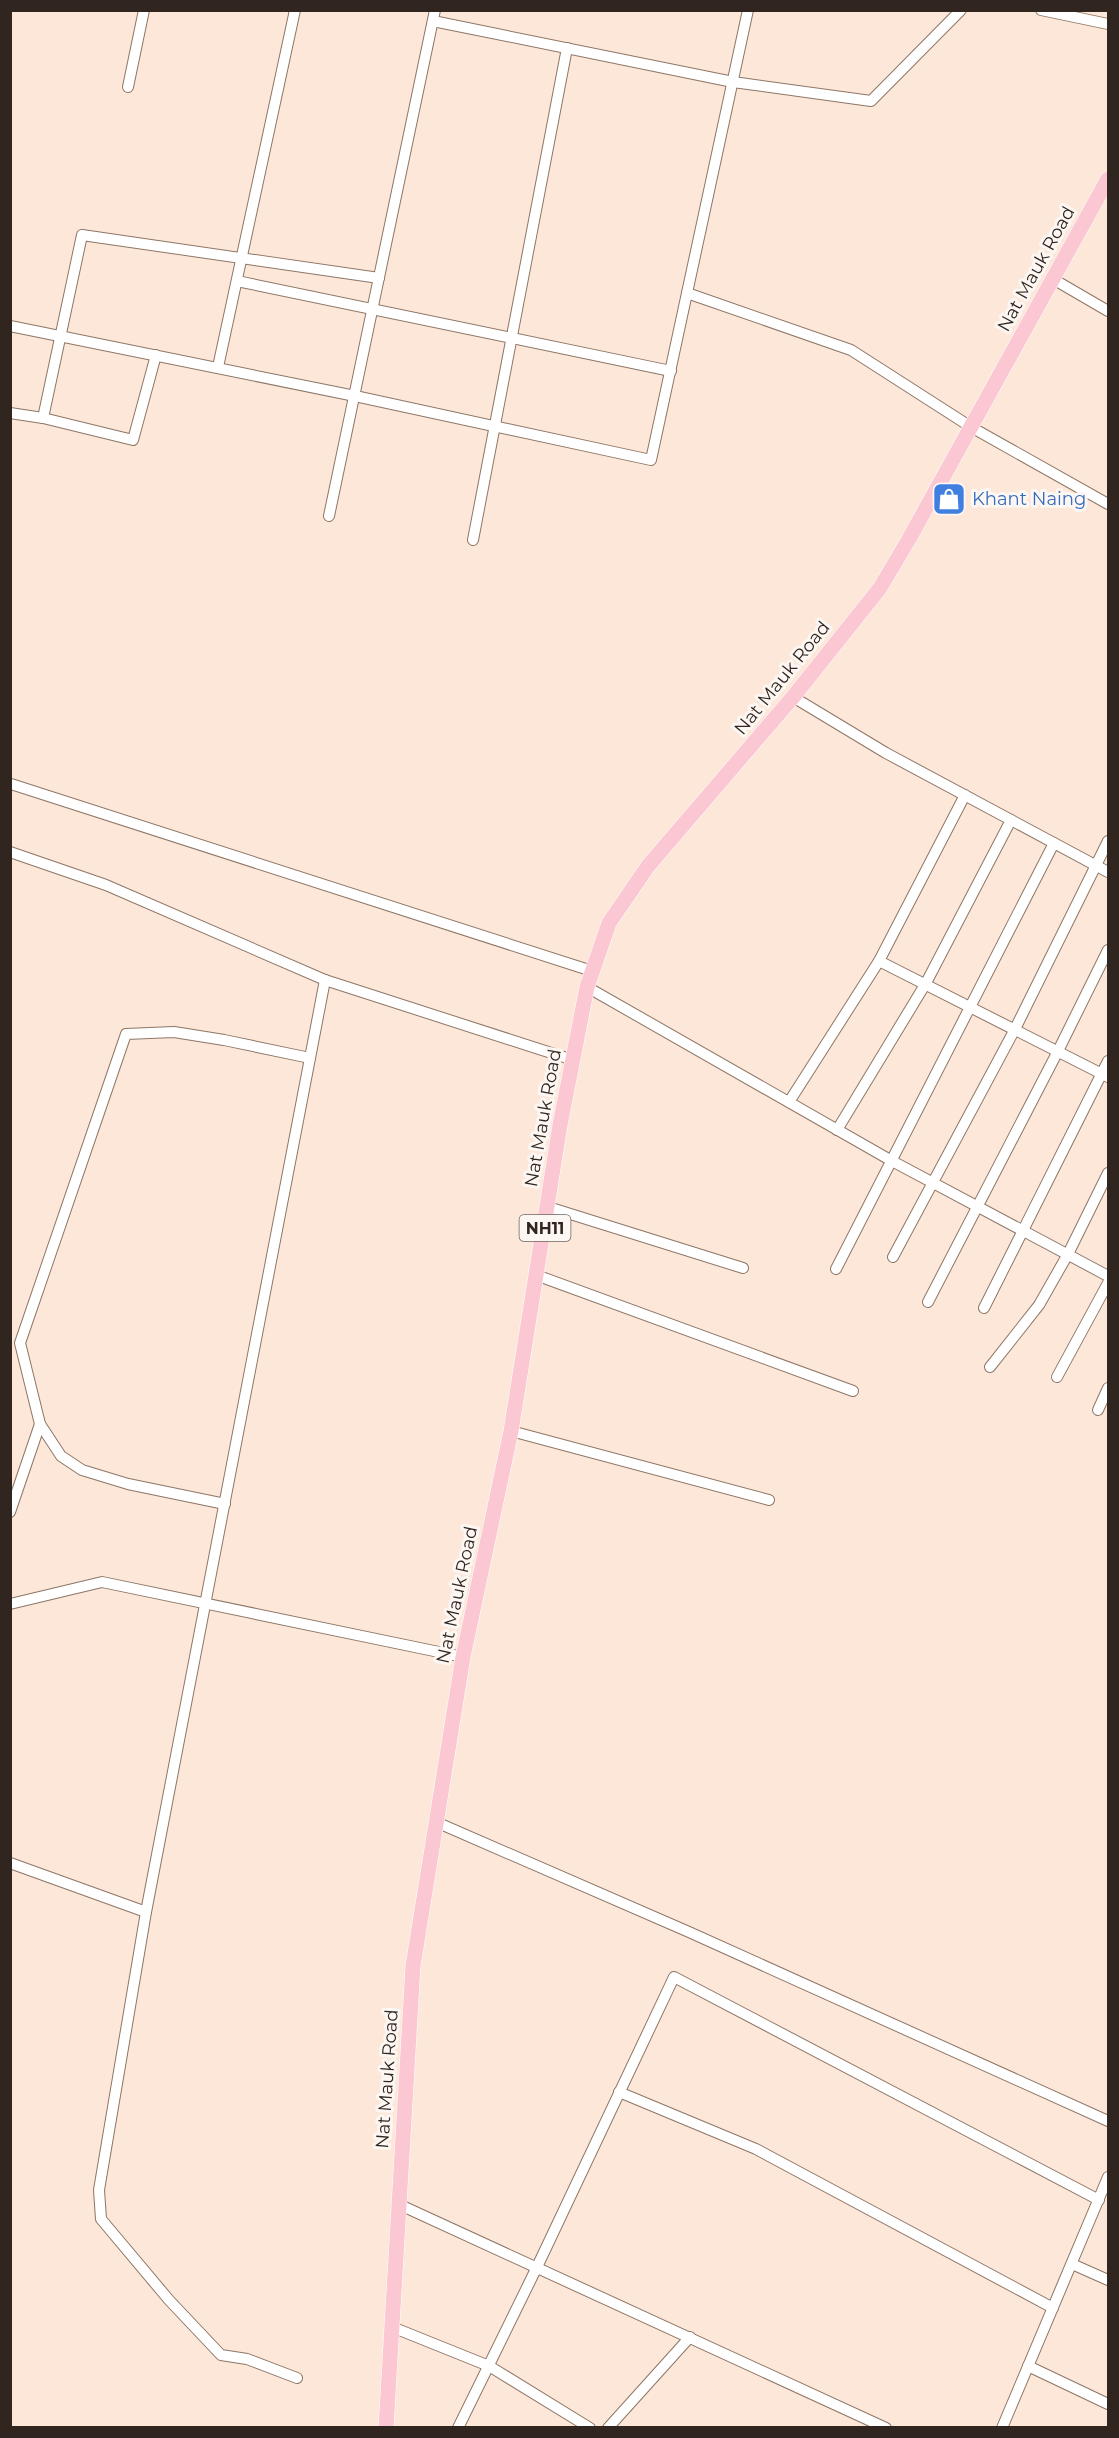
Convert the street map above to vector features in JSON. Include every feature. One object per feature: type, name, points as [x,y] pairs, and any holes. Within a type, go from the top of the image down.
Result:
[{"type":"highway","name":"Nat Mauk Road","points":[[386,2427],[413,1966],[463,1657],[511,1431],[560,1125],[592,971],[609,923],[648,866],[793,697],[880,588],[972,427],[1108,179]]},
{"type":"street","points":[[128,87],[144,10]]},
{"type":"street","points":[[218,367],[295,10]]},
{"type":"street","points":[[10,326],[218,367],[651,460],[748,10]]},
{"type":"street","points":[[329,516],[434,16],[567,48],[733,82],[871,101],[962,10]]},
{"type":"street","points":[[1041,10],[1108,24]]},
{"type":"street","points":[[473,540],[567,48]]},
{"type":"street","points":[[43,418],[82,235],[379,278]]},
{"type":"street","points":[[1053,279],[1108,311]]},
{"type":"street","points":[[237,281],[671,370]]},
{"type":"street","points":[[687,293],[851,350],[972,427],[1108,504]]},
{"type":"street","points":[[10,413],[43,418],[133,440],[156,355]]},
{"type":"street","points":[[793,697],[886,753],[1108,872]]},
{"type":"street","points":[[11,784],[592,971]]},
{"type":"street","points":[[789,1102],[879,961],[965,795]]},
{"type":"street","points":[[837,1130],[926,984],[1011,820]]},
{"type":"street","points":[[893,1257],[1015,1029],[1108,841]]},
{"type":"street","points":[[836,1269],[1054,843]]},
{"type":"street","points":[[10,852],[106,885],[325,980],[573,1060]]},
{"type":"street","points":[[928,1302],[1108,950]]},
{"type":"street","points":[[879,961],[1105,1076]]},
{"type":"street","points":[[297,2378],[247,2359],[221,2355],[169,2300],[100,2220],[99,2190],[146,1912],[325,980]]},
{"type":"street","points":[[587,987],[892,1161],[1108,1276]]},
{"type":"street","points":[[225,1504],[128,1484],[82,1470],[61,1456],[40,1424],[20,1343],[126,1034],[174,1032],[310,1058]]},
{"type":"street","points":[[984,1308],[1105,1076],[1108,1061]]},
{"type":"street","points":[[990,1367],[1039,1305],[1068,1254],[1108,1173]]},
{"type":"street","points":[[548,1207],[743,1268]]},
{"type":"street","points":[[536,1275],[853,1391]]},
{"type":"street","points":[[1057,1377],[1108,1283]]},
{"type":"street","points":[[1098,1410],[1108,1389]]},
{"type":"street","points":[[10,1512],[40,1424]]},
{"type":"street","points":[[511,1431],[769,1500]]},
{"type":"street","points":[[10,1604],[102,1582],[463,1657]]},
{"type":"street","points":[[436,1822],[689,1932],[1108,2121]]},
{"type":"street","points":[[10,1863],[146,1912]]},
{"type":"street","points":[[458,2427],[537,2267],[674,1977],[1099,2200]]},
{"type":"street","points":[[619,2092],[756,2149],[1053,2308]]},
{"type":"street","points":[[1002,2427],[1108,2177]]},
{"type":"street","points":[[398,2204],[886,2427]]},
{"type":"street","points":[[1072,2264],[1108,2280]]},
{"type":"street","points":[[392,2327],[489,2366],[590,2427]]},
{"type":"street","points":[[608,2427],[690,2337]]},
{"type":"street","points":[[1028,2367],[1108,2404]]},
{"type":"place","name":"Khant Naing","points":[[949,499]]}]
